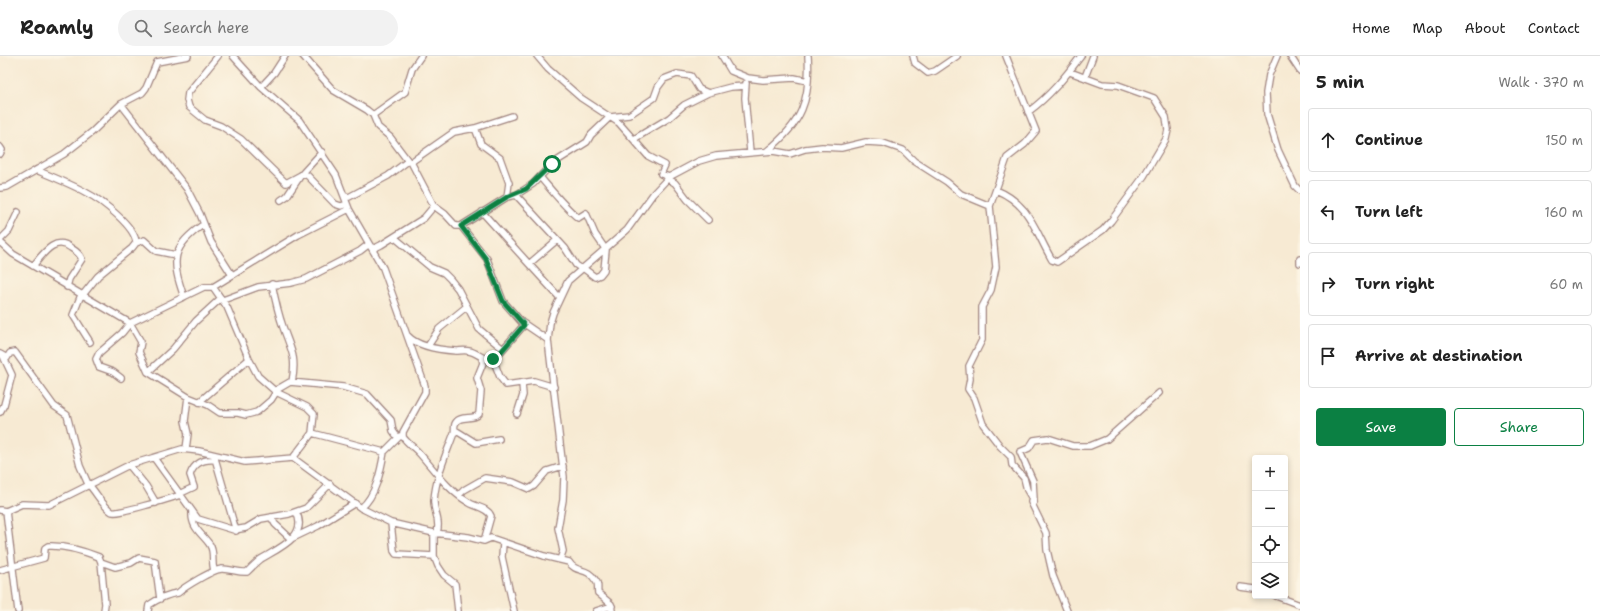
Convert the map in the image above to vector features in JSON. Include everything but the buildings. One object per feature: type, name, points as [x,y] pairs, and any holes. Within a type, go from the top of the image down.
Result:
[{"type":"street","points":[[0,188],[7,186],[64,154],[92,132],[121,104],[142,93],[146,88],[155,64],[159,61],[167,57],[188,56]]},
{"type":"street","points":[[218,56],[188,93],[186,100],[189,107],[205,120],[221,126],[241,139],[284,183],[287,183],[301,175],[307,175],[335,204],[341,206],[346,204]]},
{"type":"street","points":[[233,56],[260,87],[299,120],[322,152],[336,175],[349,210],[383,268],[425,386],[425,392],[401,437],[384,452],[370,500],[361,508]]},
{"type":"street","points":[[260,87],[274,74],[285,56]]},
{"type":"street","points":[[303,56],[333,90],[361,105],[373,115],[378,127],[390,137],[410,161],[434,206],[445,214],[456,226],[461,226],[507,197],[516,195],[533,184],[552,164],[587,142],[591,135],[610,117],[622,117],[629,115],[654,98],[661,81],[672,75],[680,74],[690,76],[699,88],[708,93]]},
{"type":"street","points":[[373,115],[405,92],[412,69],[420,56]]},
{"type":"street","points":[[537,56],[548,69],[581,98],[619,123],[648,156],[664,165],[661,174],[675,183],[688,200],[708,220]]},
{"type":"street","points":[[722,56],[731,71],[748,78],[763,80],[794,78],[808,81]]},
{"type":"street","points":[[766,151],[788,133],[799,117],[805,101],[810,72],[808,56]]},
{"type":"street","points":[[913,56],[915,63],[928,73],[936,71],[957,56]]},
{"type":"street","points":[[1006,56],[1036,131],[1007,158],[990,206],[996,267],[991,290],[982,307],[982,340],[969,366],[970,379],[968,390],[974,398],[983,424],[1000,446],[1010,455],[1012,465],[1024,478],[1028,492],[1034,500]]},
{"type":"street","points":[[1028,112],[1043,102],[1070,72],[1081,56]]},
{"type":"street","points":[[1085,77],[1093,56]]},
{"type":"street","points":[[1277,56],[1270,75],[1266,93],[1267,114],[1278,150],[1295,186],[1300,191]]},
{"type":"street","points":[[1290,56],[1300,71]]},
{"type":"street","points":[[996,190],[1008,195],[1025,211],[1032,220],[1052,260],[1057,262],[1102,230],[1118,212],[1144,176],[1166,139],[1168,126],[1163,112],[1154,98],[1118,85],[1102,84],[1070,72]]},
{"type":"street","points":[[748,78],[745,86],[750,152]]},
{"type":"street","points":[[634,139],[670,118],[684,105],[708,93],[731,87],[745,86]]},
{"type":"street","points":[[121,104],[187,189],[211,242],[232,275]]},
{"type":"street","points":[[345,196],[348,197],[388,176],[454,132],[474,128],[512,116]]},
{"type":"street","points":[[474,128],[481,144],[500,158],[509,183],[507,197]]},
{"type":"street","points":[[560,560],[563,550],[558,528],[564,497],[563,466],[548,340],[550,324],[568,281],[592,259],[606,250],[627,230],[648,200],[668,178],[688,166],[708,158],[766,151],[780,151],[790,154],[805,149],[822,147],[841,148],[866,142],[890,144],[903,150],[914,161],[942,178],[966,197],[990,206]]},
{"type":"street","points":[[0,148],[2,150],[0,154]]},
{"type":"street","points":[[281,200],[287,196],[301,175],[322,152]]},
{"type":"street","points":[[36,170],[92,196],[119,217],[135,237],[136,243]]},
{"type":"street","points":[[516,195],[570,254],[576,265],[583,268],[595,277],[598,277],[604,270],[606,250],[595,234],[586,213],[578,218],[558,200],[540,177]]},
{"type":"street","points":[[370,245],[375,248],[424,218],[434,206]]},
{"type":"street","points":[[121,378],[112,372],[102,369],[95,360],[99,353],[122,334],[130,323],[207,286],[213,287],[298,235],[349,210]]},
{"type":"street","points":[[18,212],[9,231],[0,241],[13,254],[81,296],[130,323],[141,342],[139,352],[148,372],[188,397],[220,413],[251,414],[257,412],[284,384],[292,382],[343,387],[364,393],[390,420],[394,431],[420,454],[437,476],[468,502],[487,510],[490,514],[484,541]]},
{"type":"street","points":[[482,212],[560,298]]},
{"type":"street","points":[[184,297],[177,277],[176,255],[178,248],[183,241],[192,232],[204,224]]},
{"type":"street","points":[[461,226],[486,259],[503,301],[510,311],[523,323],[548,340]]},
{"type":"street","points":[[394,236],[430,267],[446,275],[458,288],[479,329],[503,349]]},
{"type":"street","points":[[90,342],[73,315],[81,296],[98,276],[136,243],[144,240],[156,251],[176,255]]},
{"type":"street","points":[[529,264],[557,240]]},
{"type":"street","points":[[33,266],[51,246],[62,243],[68,246],[80,255],[82,259],[69,279],[67,287]]},
{"type":"street","points":[[148,372],[173,349],[191,326],[222,299],[249,289],[272,284],[291,283],[306,279],[370,245]]},
{"type":"street","points":[[272,284],[283,327],[294,356],[295,367],[292,382]]},
{"type":"street","points":[[213,287],[227,307],[248,359],[258,376],[276,392],[312,411],[314,419],[312,433],[293,458]]},
{"type":"street","points":[[428,346],[439,329],[466,306]]},
{"type":"street","points":[[493,359],[524,326],[523,323]]},
{"type":"street","points":[[406,333],[413,341],[428,346],[449,350],[469,350],[482,358],[493,359]]},
{"type":"street","points":[[0,412],[4,405],[12,375],[2,356],[16,352],[54,406],[66,415],[80,466],[90,486],[112,513],[156,503],[194,487],[190,474],[198,464],[204,460],[215,457]]},
{"type":"street","points":[[458,611],[455,586],[442,573],[434,556],[438,527],[437,514],[433,502],[437,476],[455,430],[455,423],[459,419],[476,417],[479,414],[481,391],[477,378],[483,363],[482,358]]},
{"type":"street","points":[[199,402],[248,359]]},
{"type":"street","points":[[493,359],[500,377],[506,385],[522,384],[534,381],[554,387]]},
{"type":"street","points":[[517,414],[523,395],[522,384]]},
{"type":"street","points":[[1067,611],[1053,576],[1046,549],[1048,536],[1031,502],[1034,502],[1033,482],[1020,452],[1029,448],[1034,440],[1048,438],[1073,446],[1090,446],[1106,439],[1159,393]]},
{"type":"street","points":[[186,449],[188,434],[185,421],[188,397]]},
{"type":"street","points":[[455,430],[476,443],[499,439]]},
{"type":"street","points":[[312,433],[384,452]]},
{"type":"street","points":[[18,611],[3,510],[22,504],[49,505],[130,465],[154,458],[173,450],[186,449],[215,457],[245,462],[293,458],[320,480],[330,484],[361,508],[391,523],[436,533],[484,541],[489,538],[569,562],[572,566],[590,573],[597,582],[598,593],[612,609]]},
{"type":"street","points":[[215,457],[236,531]]},
{"type":"street","points":[[154,458],[198,519],[236,531],[271,517],[296,512],[310,504],[330,484]]},
{"type":"street","points":[[130,465],[146,486],[156,503]]},
{"type":"street","points":[[459,495],[464,490],[485,478],[514,482],[529,489],[534,486],[547,471],[563,466]]},
{"type":"street","points":[[148,611],[149,605],[168,594],[178,593],[182,588],[205,577],[214,570],[228,569],[247,572],[260,560],[274,552],[292,538],[318,526],[356,503]]},
{"type":"street","points":[[192,510],[191,516],[196,530],[210,544],[213,551],[212,564],[214,570]]},
{"type":"street","points":[[292,538],[299,527],[300,521],[296,512]]},
{"type":"street","points":[[271,517],[275,524],[292,538]]},
{"type":"street","points":[[391,523],[394,551],[396,554],[434,556]]},
{"type":"street","points":[[503,542],[502,557],[514,611]]},
{"type":"street","points":[[0,570],[12,568],[44,558],[45,548],[48,546],[83,552],[99,557],[101,562],[101,578],[105,604],[104,611]]},
{"type":"street","points":[[101,562],[115,567],[131,563],[139,558],[155,561],[160,599]]},
{"type":"street","points":[[1240,587],[1252,589]]},
{"type":"street","points":[[1284,599],[1300,605]]},
{"type":"street","points":[[596,611],[612,609]]},
{"type":"route","points":[[493,359],[524,325],[509,310],[499,295],[486,259],[461,226],[507,197],[516,195],[526,189],[533,184],[552,164]]}]
